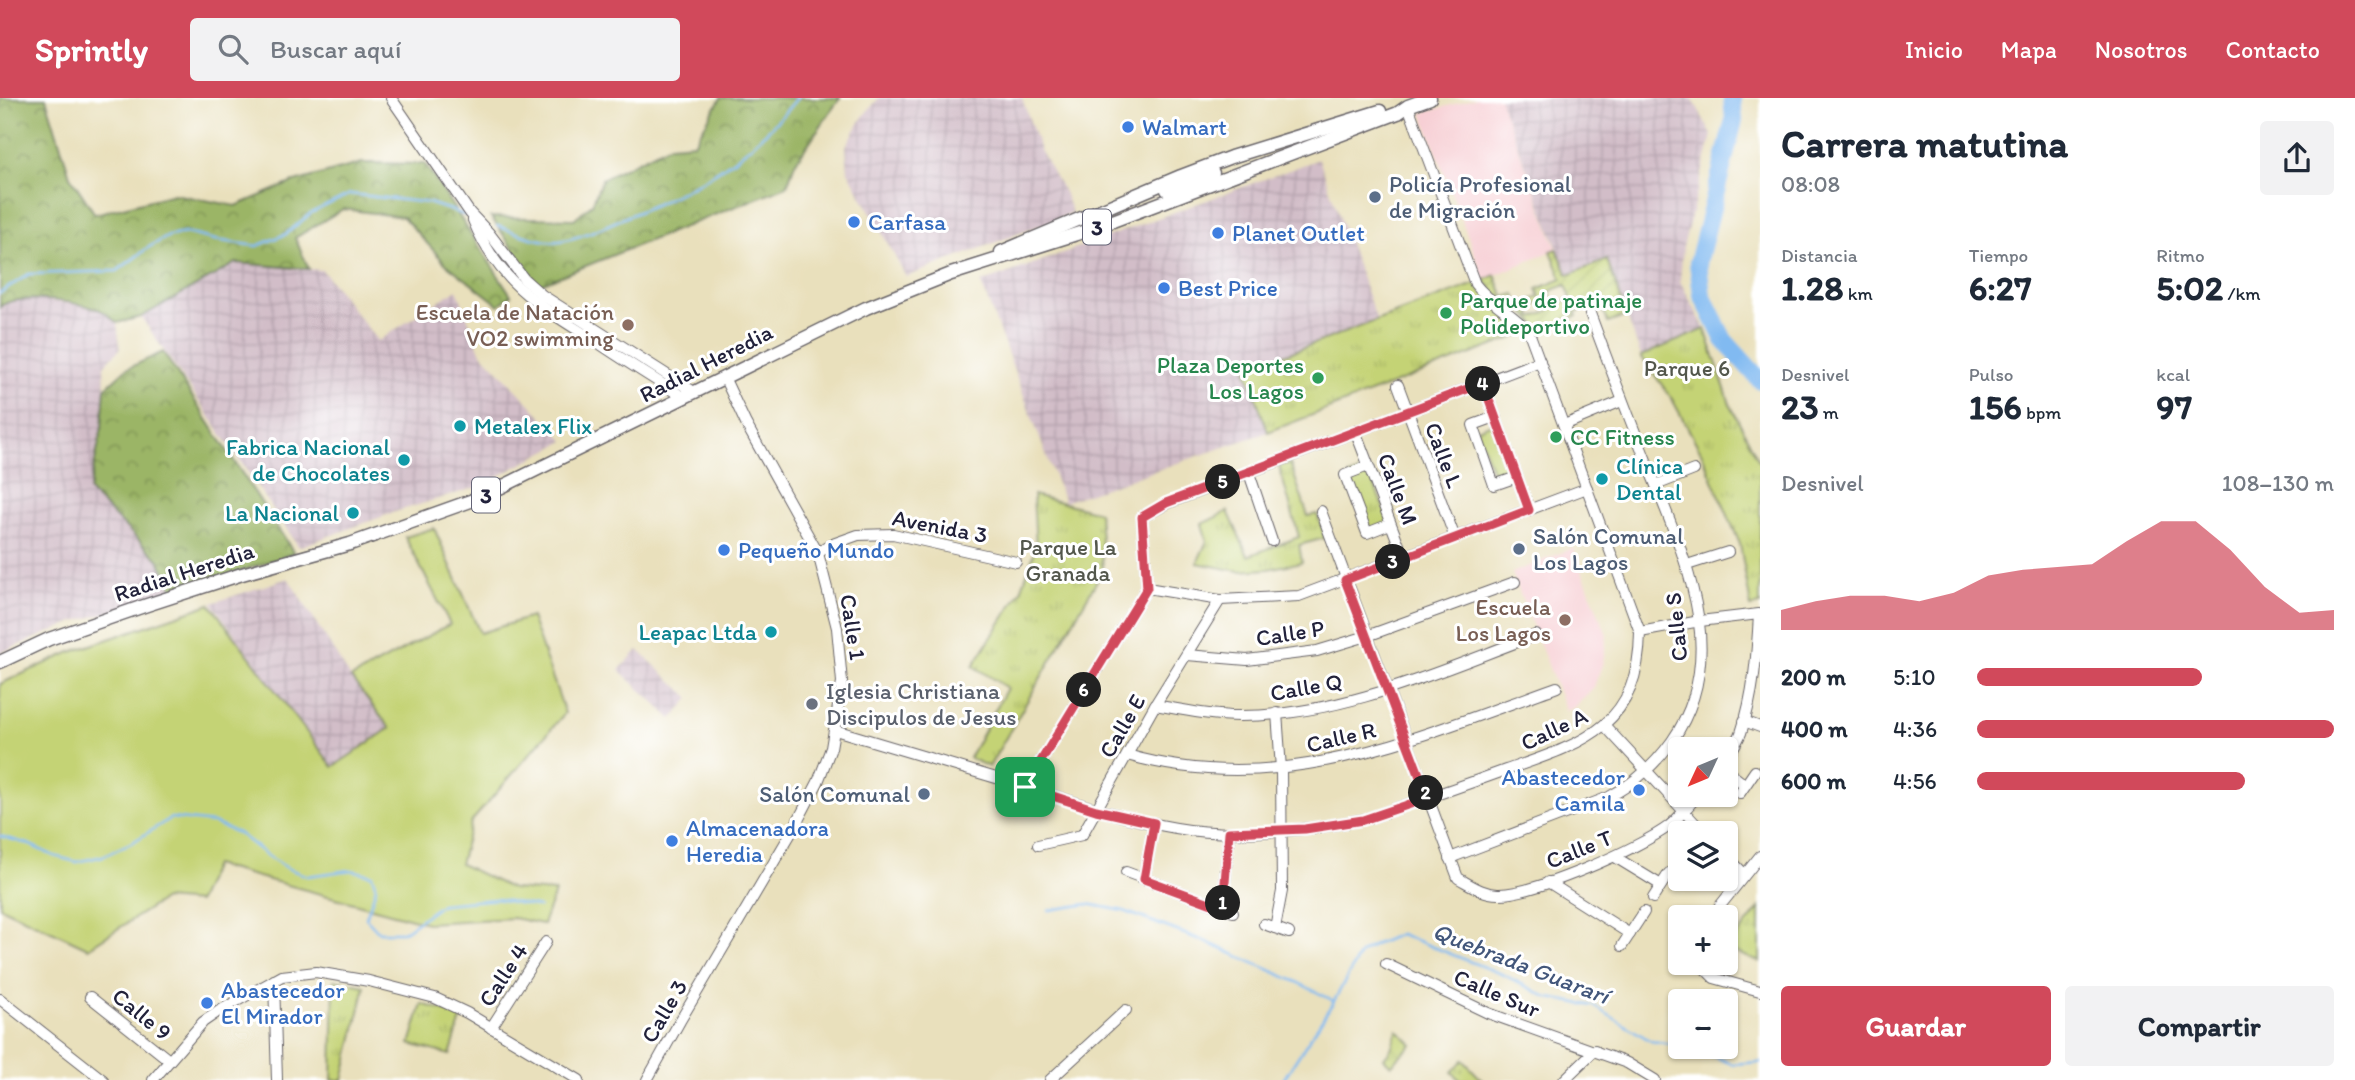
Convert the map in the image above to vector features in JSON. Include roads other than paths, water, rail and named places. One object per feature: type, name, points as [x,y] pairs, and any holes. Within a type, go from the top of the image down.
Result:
[{"type":"main road","name":"Radial Heredia","points":[[0,662],[49,639],[147,605],[242,574],[350,544],[479,498],[866,308],[951,274],[1090,230],[1387,117],[1430,98]]},
{"type":"main road","points":[[951,274],[1231,157],[1395,107],[1408,106]]},
{"type":"main road","points":[[1231,157],[1236,160],[1250,160],[1334,131],[1387,117]]},
{"type":"main road","points":[[1090,230],[1156,194],[1223,170],[1230,164],[1231,157]]},
{"type":"street","points":[[391,98],[470,213],[524,279],[542,295],[689,395]]},
{"type":"street","name":"Calle A","points":[[835,730],[1096,810],[1178,828],[1229,832],[1282,831],[1363,820],[1528,763],[1576,743],[1605,726],[1619,710],[1631,688],[1639,654],[1640,632],[1529,332],[1520,321],[1485,298],[1475,284],[1408,106]]},
{"type":"street","name":"Calle S","points":[[1450,858],[1609,797],[1636,780],[1666,749],[1684,723],[1695,697],[1701,664],[1700,621],[1687,565],[1588,309]]},
{"type":"street","points":[[1025,787],[1147,588],[1142,517],[1166,503],[1540,361]]},
{"type":"street","name":"Calle 1","points":[[715,962],[818,782],[835,730],[842,682],[837,628],[818,553],[746,424],[724,377]]},
{"type":"street","points":[[1483,383],[1529,510]]},
{"type":"street","name":"Calle L","points":[[1398,385],[1455,538]]},
{"type":"street","points":[[1564,425],[1622,401]]},
{"type":"street","points":[[1495,417],[1473,425],[1494,485],[1517,477]]},
{"type":"street","name":"Calle M","points":[[1356,433],[1404,558]]},
{"type":"street","points":[[1368,466],[1345,475],[1367,533],[1390,524]]},
{"type":"street","points":[[1656,485],[1694,471]]},
{"type":"street","points":[[1249,473],[1272,541]]},
{"type":"street","points":[[1147,588],[1220,600],[1299,596],[1587,488]]},
{"type":"street","points":[[1321,511],[1450,858]]},
{"type":"street","name":"Avenida 3","points":[[818,553],[830,545],[858,535],[893,534],[1016,562]]},
{"type":"street","points":[[1687,565],[1728,552]]},
{"type":"street","name":"Calle P","points":[[1187,655],[1247,660],[1317,651],[1367,636],[1515,582]]},
{"type":"street","name":"Calle E","points":[[1038,845],[1082,835],[1155,705],[1220,600]]},
{"type":"street","points":[[1640,632],[1759,614],[1756,666],[1738,738]]},
{"type":"street","name":"Calle Q","points":[[1155,705],[1240,716],[1320,708],[1387,690],[1536,635]]},
{"type":"street","name":"Calle R","points":[[1127,755],[1155,763],[1197,769],[1239,772],[1281,769],[1353,757],[1557,687]]},
{"type":"street","points":[[1276,713],[1281,769],[1282,891],[1270,926],[1289,933]]},
{"type":"street","points":[[1744,721],[1760,727]]},
{"type":"street","points":[[1605,726],[1691,821]]},
{"type":"street","points":[[1738,784],[1742,789],[1755,771]]},
{"type":"street","name":"Calle T","points":[[1450,858],[1458,878],[1480,891],[1512,893],[1548,883],[1615,857],[1651,838],[1688,807]]},
{"type":"street","points":[[1144,879],[1154,823]]},
{"type":"street","points":[[1126,872],[1228,910],[1229,832]]},
{"type":"street","points":[[1720,905],[1760,856]]},
{"type":"street","points":[[1615,857],[1661,884]]},
{"type":"street","points":[[1738,868],[1744,874]]},
{"type":"street","points":[[1653,898],[1668,874]]},
{"type":"street","points":[[1548,883],[1630,934]]},
{"type":"street","points":[[1622,946],[1644,912]]},
{"type":"street","name":"Calle 4","points":[[491,1028],[546,942]]},
{"type":"street","name":"Calle 3","points":[[648,1080],[715,962]]},
{"type":"street","name":"Calle Sur","points":[[1387,964],[1488,1013],[1595,1050],[1627,1063],[1655,1080]]},
{"type":"street","points":[[153,1080],[203,1022],[274,980],[294,973],[316,972],[382,983],[435,998],[491,1028],[561,1076],[579,1080]]},
{"type":"street","points":[[1711,975],[1760,991]]},
{"type":"street","points":[[274,980],[277,1080]]},
{"type":"street","name":"Calle 9","points":[[90,997],[169,1060]]},
{"type":"street","points":[[0,999],[103,1080]]},
{"type":"street","points":[[1051,1080],[1126,1010]]},
{"type":"street","points":[[1564,1080],[1595,1050]]},
{"type":"waterway","points":[[497,226],[544,241],[560,241],[577,237],[652,206],[720,170],[760,139],[797,98]]},
{"type":"waterway","points":[[1732,98],[1734,120],[1698,263],[1702,295],[1724,340],[1760,380]]},
{"type":"waterway","points":[[0,293],[29,274],[117,271],[169,236],[186,233],[257,246],[286,234],[311,213],[350,194],[429,203],[465,215]]},
{"type":"waterway","points":[[0,836],[77,862],[103,856],[133,842],[171,818],[213,823],[238,833],[269,857],[307,876],[351,870],[372,875],[376,888],[366,918],[379,932],[403,932],[442,904],[497,899],[539,907]]},
{"type":"waterway","points":[[1049,910],[1088,904],[1124,911],[1206,942],[1334,1001]]},
{"type":"waterway","name":"Quebrada Guararí","points":[[1283,1080],[1334,1001],[1360,954],[1400,934],[1504,975],[1549,998],[1594,1006],[1651,1041],[1668,1043]]},
{"type":"waterway","name":"Quebrada Guararí","points":[[1720,1059],[1732,1064],[1760,1062]]},
{"type":"place","name":"Walmart","points":[[1128,127]]},
{"type":"place","name":"Policía Profesional de Migración","points":[[1375,197]]},
{"type":"place","name":"Carfasa","points":[[854,222]]},
{"type":"place","name":"Planet Outlet","points":[[1218,233]]},
{"type":"place","name":"Best Price","points":[[1164,288]]},
{"type":"place","name":"Parque de patinaje Polideportivo","points":[[1446,313]]},
{"type":"place","name":"Escuela de Natación VO2 swimming","points":[[628,325]]},
{"type":"place","name":"Plaza Deportes Los Lagos","points":[[1318,378]]},
{"type":"place","name":"Metalex Flix","points":[[460,426]]},
{"type":"place","name":"CC Fitness","points":[[1556,437]]},
{"type":"place","name":"Fabrica Nacional de Chocolates","points":[[404,460]]},
{"type":"place","name":"Clínica Dental","points":[[1602,479]]},
{"type":"place","name":"La Nacional","points":[[353,513]]},
{"type":"place","name":"Salón Comunal Los Lagos","points":[[1519,549]]},
{"type":"place","name":"Pequeño Mundo","points":[[724,550]]},
{"type":"place","name":"Escuela Los Lagos","points":[[1565,620]]},
{"type":"place","name":"Leapac Ltda","points":[[771,632]]},
{"type":"place","name":"Iglesia Christiana Discipulos de Jesus","points":[[812,704]]},
{"type":"place","name":"Abastecedor Camila","points":[[1639,790]]},
{"type":"place","name":"Salón Comunal","points":[[924,794]]},
{"type":"place","name":"Almacenadora Heredia","points":[[672,841]]},
{"type":"place","name":"Abastecedor El Mirador","points":[[207,1003]]},
{"type":"park label","name":"Parque 6","points":[[1687,368]]},
{"type":"park label","name":"Parque La Granada","points":[[1068,560]]}]
